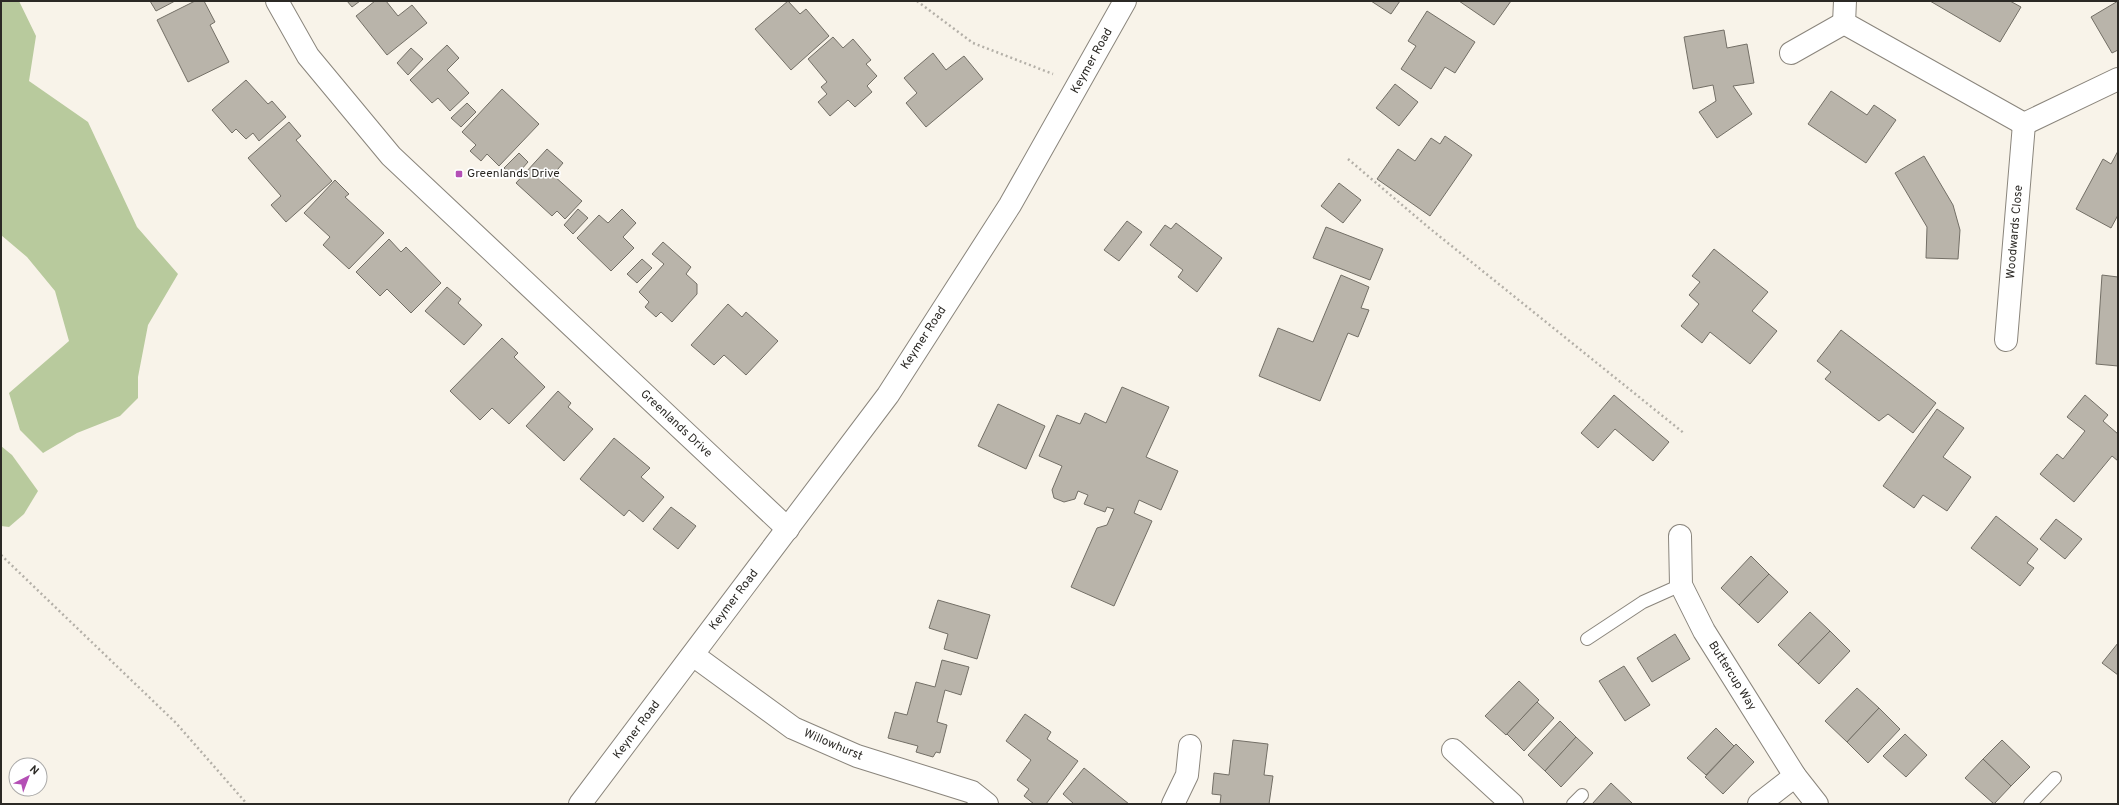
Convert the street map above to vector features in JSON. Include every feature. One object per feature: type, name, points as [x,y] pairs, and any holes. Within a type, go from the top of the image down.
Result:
[{"type":"street","name":"Greenlands Drive","points":[[277,1],[308,56],[391,156],[788,529]]},
{"type":"street","name":"Keymer Road","points":[[693,655],[888,395],[1010,205],[1125,1]]},
{"type":"street","points":[[1844,24],[1845,1]]},
{"type":"street","points":[[1791,53],[1844,24]]},
{"type":"street","points":[[1844,24],[2024,124],[2118,79]]},
{"type":"street","name":"Woodwards Close","points":[[2006,340],[2024,124]]},
{"type":"street","name":"Buttercup Way","points":[[1680,536],[1681,585],[1704,631],[1795,776],[1818,804]]},
{"type":"street","name":"Keyner Road","points":[[580,804],[693,655]]},
{"type":"street","name":"Willowhurst","points":[[693,655],[793,728],[857,756],[972,792],[987,804]]},
{"type":"street","points":[[1173,804],[1186,776],[1190,746]]},
{"type":"street","points":[[1453,750],[1512,804]]},
{"type":"street","points":[[1759,804],[1795,776]]},
{"type":"lane","points":[[1587,639],[1643,602],[1681,585]]},
{"type":"lane","points":[[2031,804],[2055,778]]},
{"type":"lane","points":[[1574,804],[1582,795]]},
{"type":"path","points":[[917,1],[973,43],[1079,84]]},
{"type":"path","points":[[1348,160],[1686,434]]},
{"type":"path","points":[[1,555],[176,723],[247,804]]},
{"type":"green space","points":[[1,1],[19,1],[36,36],[29,81],[88,122],[137,227],[178,274],[148,325],[138,377],[138,398],[120,416],[77,433],[43,453],[20,430],[9,393],[69,341],[55,291],[27,257],[1,235]]},
{"type":"green space","points":[[1,446],[12,455],[38,491],[24,514],[9,527],[1,526]]},
{"type":"building","points":[[150,1],[175,1],[156,11]]},
{"type":"building","points":[[195,1],[204,1],[215,22],[210,25],[229,62],[188,82],[157,20]]},
{"type":"building","points":[[347,1],[360,1],[352,7]]},
{"type":"building","points":[[375,1],[386,1],[398,16],[412,5],[427,23],[387,55],[356,16]]},
{"type":"building","points":[[788,1],[800,14],[806,9],[829,36],[791,70],[755,29]]},
{"type":"building","points":[[1371,1],[1400,1],[1391,14]]},
{"type":"building","points":[[1459,1],[1511,1],[1494,25]]},
{"type":"building","points":[[1930,1],[2010,1],[2021,7],[2000,42]]},
{"type":"building","points":[[2118,1],[2118,50],[2112,53],[2091,17]]},
{"type":"building","points":[[1427,11],[1475,42],[1455,73],[1445,67],[1431,89],[1401,69],[1416,46],[1408,41]]},
{"type":"building","points":[[1724,30],[1727,48],[1747,44],[1754,83],[1733,86],[1752,114],[1717,138],[1699,112],[1716,101],[1713,85],[1693,89],[1684,37]]},
{"type":"building","points":[[833,37],[843,48],[853,39],[871,60],[866,64],[877,76],[867,86],[872,92],[855,107],[848,100],[830,116],[818,102],[827,94],[821,87],[827,82],[808,59]]},
{"type":"building","points":[[447,45],[459,58],[447,70],[469,93],[450,111],[438,98],[432,103],[410,80]]},
{"type":"building","points":[[411,48],[423,59],[408,75],[397,63]]},
{"type":"building","points":[[933,53],[946,70],[964,56],[983,79],[926,127],[906,103],[917,93],[904,78]]},
{"type":"building","points":[[246,80],[268,104],[272,101],[286,117],[259,141],[253,133],[246,139],[236,129],[232,133],[212,110]]},
{"type":"building","points":[[1395,84],[1418,102],[1399,126],[1376,108]]},
{"type":"building","points":[[502,89],[539,124],[499,166],[487,154],[481,161],[470,151],[476,145],[462,132]]},
{"type":"building","points":[[1831,91],[1867,115],[1874,105],[1896,120],[1866,163],[1808,124]]},
{"type":"building","points":[[467,103],[476,112],[461,127],[451,118]]},
{"type":"building","points":[[289,122],[301,136],[296,140],[332,181],[286,222],[271,205],[281,196],[248,158]]},
{"type":"building","points":[[1445,136],[1472,155],[1430,216],[1377,179],[1398,149],[1415,161],[1431,138],[1440,144]]},
{"type":"building","points":[[547,149],[563,163],[553,175],[582,201],[565,219],[557,211],[552,216],[516,183]]},
{"type":"building","points":[[2118,151],[2118,215],[2111,228],[2076,209],[2103,159],[2111,164]]},
{"type":"building","points":[[519,153],[528,162],[514,178],[504,168]]},
{"type":"building","points":[[1924,156],[1953,205],[1960,230],[1958,259],[1926,258],[1927,227],[1895,173]]},
{"type":"building","points":[[335,180],[349,194],[345,197],[384,233],[349,269],[323,245],[330,237],[304,213]]},
{"type":"building","points":[[1339,183],[1361,200],[1343,223],[1321,206]]},
{"type":"building","points":[[578,209],[588,218],[573,234],[564,225]]},
{"type":"building","points":[[622,209],[636,223],[623,237],[634,248],[611,271],[577,238],[599,215],[608,223]]},
{"type":"building","points":[[1127,221],[1142,232],[1119,261],[1104,250]]},
{"type":"building","points":[[1176,223],[1222,258],[1197,292],[1178,277],[1183,270],[1150,245],[1165,225],[1171,229]]},
{"type":"building","points":[[1326,227],[1383,249],[1370,280],[1313,258]]},
{"type":"building","points":[[389,239],[401,252],[406,247],[441,283],[411,313],[387,289],[380,296],[356,272]]},
{"type":"building","points":[[663,242],[691,267],[686,274],[697,284],[697,294],[672,322],[661,312],[656,317],[645,307],[649,302],[639,292],[664,264],[652,254]]},
{"type":"building","points":[[1714,249],[1768,292],[1752,311],[1777,331],[1750,364],[1710,332],[1702,343],[1681,326],[1699,304],[1689,295],[1700,282],[1692,276]]},
{"type":"building","points":[[642,259],[652,268],[637,283],[627,274]]},
{"type":"building","points":[[1341,275],[1369,287],[1361,308],[1369,310],[1358,337],[1348,333],[1320,401],[1259,376],[1278,328],[1313,342]]},
{"type":"building","points":[[2102,275],[2118,277],[2118,366],[2096,364]]},
{"type":"building","points":[[447,287],[461,299],[458,303],[482,325],[464,345],[425,311]]},
{"type":"building","points":[[728,304],[742,317],[746,312],[778,341],[746,375],[724,355],[714,365],[691,345]]},
{"type":"building","points":[[1841,330],[1936,403],[1913,433],[1888,414],[1879,421],[1825,379],[1831,372],[1817,361]]},
{"type":"building","points":[[502,338],[518,353],[514,357],[545,387],[509,424],[492,408],[480,420],[450,391]]},
{"type":"building","points":[[1122,387],[1169,407],[1146,457],[1178,471],[1161,510],[1139,500],[1134,513],[1152,521],[1114,606],[1071,587],[1097,528],[1107,525],[1114,509],[1107,507],[1105,512],[1084,504],[1088,495],[1078,491],[1075,499],[1064,502],[1054,498],[1052,490],[1062,466],[1039,456],[1057,415],[1080,424],[1085,413],[1106,423]]},
{"type":"building","points":[[558,391],[571,403],[568,407],[593,429],[564,461],[526,426]]},
{"type":"building","points":[[1614,395],[1669,442],[1653,461],[1615,429],[1598,448],[1581,433]]},
{"type":"building","points":[[2085,395],[2108,415],[2103,421],[2118,434],[2118,461],[2112,456],[2074,502],[2040,474],[2057,454],[2063,459],[2085,431],[2067,417]]},
{"type":"building","points":[[998,404],[1045,426],[1026,469],[978,446]]},
{"type":"building","points":[[1937,409],[1964,428],[1943,457],[1971,477],[1947,511],[1923,495],[1914,508],[1883,486]]},
{"type":"building","points":[[614,438],[650,468],[641,477],[664,497],[643,522],[629,510],[624,516],[580,479]]},
{"type":"building","points":[[671,507],[696,526],[678,549],[653,529]]},
{"type":"building","points":[[1996,516],[2038,549],[2027,563],[2034,568],[2020,586],[1971,548]]},
{"type":"building","points":[[2056,519],[2082,539],[2065,559],[2040,539]]},
{"type":"building","points":[[1751,556],[1769,574],[1739,605],[1721,588]]},
{"type":"building","points":[[1769,574],[1788,592],[1758,623],[1739,605]]},
{"type":"building","points":[[938,600],[990,615],[977,659],[944,649],[948,634],[929,628]]},
{"type":"building","points":[[1810,612],[1830,631],[1798,664],[1778,645]]},
{"type":"building","points":[[1830,631],[1850,651],[1819,684],[1798,664]]},
{"type":"building","points":[[1675,634],[1690,659],[1652,682],[1637,658]]},
{"type":"building","points":[[2118,643],[2118,675],[2102,663]]},
{"type":"building","points":[[942,660],[969,667],[961,695],[945,690],[937,722],[947,725],[940,753],[936,752],[933,757],[916,752],[918,746],[888,738],[895,712],[907,715],[916,682],[935,687]]},
{"type":"building","points":[[1624,666],[1650,705],[1625,721],[1599,681]]},
{"type":"building","points":[[1519,681],[1539,700],[1506,735],[1485,716]]},
{"type":"building","points":[[1857,688],[1879,708],[1847,742],[1825,721]]},
{"type":"building","points":[[1537,702],[1554,718],[1524,751],[1507,734]]},
{"type":"building","points":[[1879,708],[1900,729],[1868,763],[1847,742]]},
{"type":"building","points":[[1025,714],[1051,732],[1047,739],[1078,761],[1046,804],[1034,804],[1024,796],[1029,789],[1017,780],[1031,760],[1006,741]]},
{"type":"building","points":[[1560,721],[1576,737],[1545,771],[1528,755]]},
{"type":"building","points":[[1716,728],[1734,746],[1706,775],[1687,758]]},
{"type":"building","points":[[1905,734],[1927,755],[1906,777],[1883,756]]},
{"type":"building","points":[[1576,737],[1593,753],[1561,787],[1545,771]]},
{"type":"building","points":[[1233,740],[1268,744],[1264,775],[1273,776],[1269,804],[1220,804],[1221,795],[1212,794],[1214,773],[1229,775]]},
{"type":"building","points":[[2002,740],[2030,767],[2011,786],[1983,759]]},
{"type":"building","points":[[1736,744],[1754,762],[1723,794],[1705,777]]},
{"type":"building","points":[[1983,759],[2011,786],[1994,804],[1965,778]]},
{"type":"building","points":[[1084,768],[1129,804],[1074,804],[1063,794]]},
{"type":"building","points":[[1611,783],[1633,804],[1592,804]]},
{"type":"place","name":"Greenlands Drive","points":[[459,174]]}]
